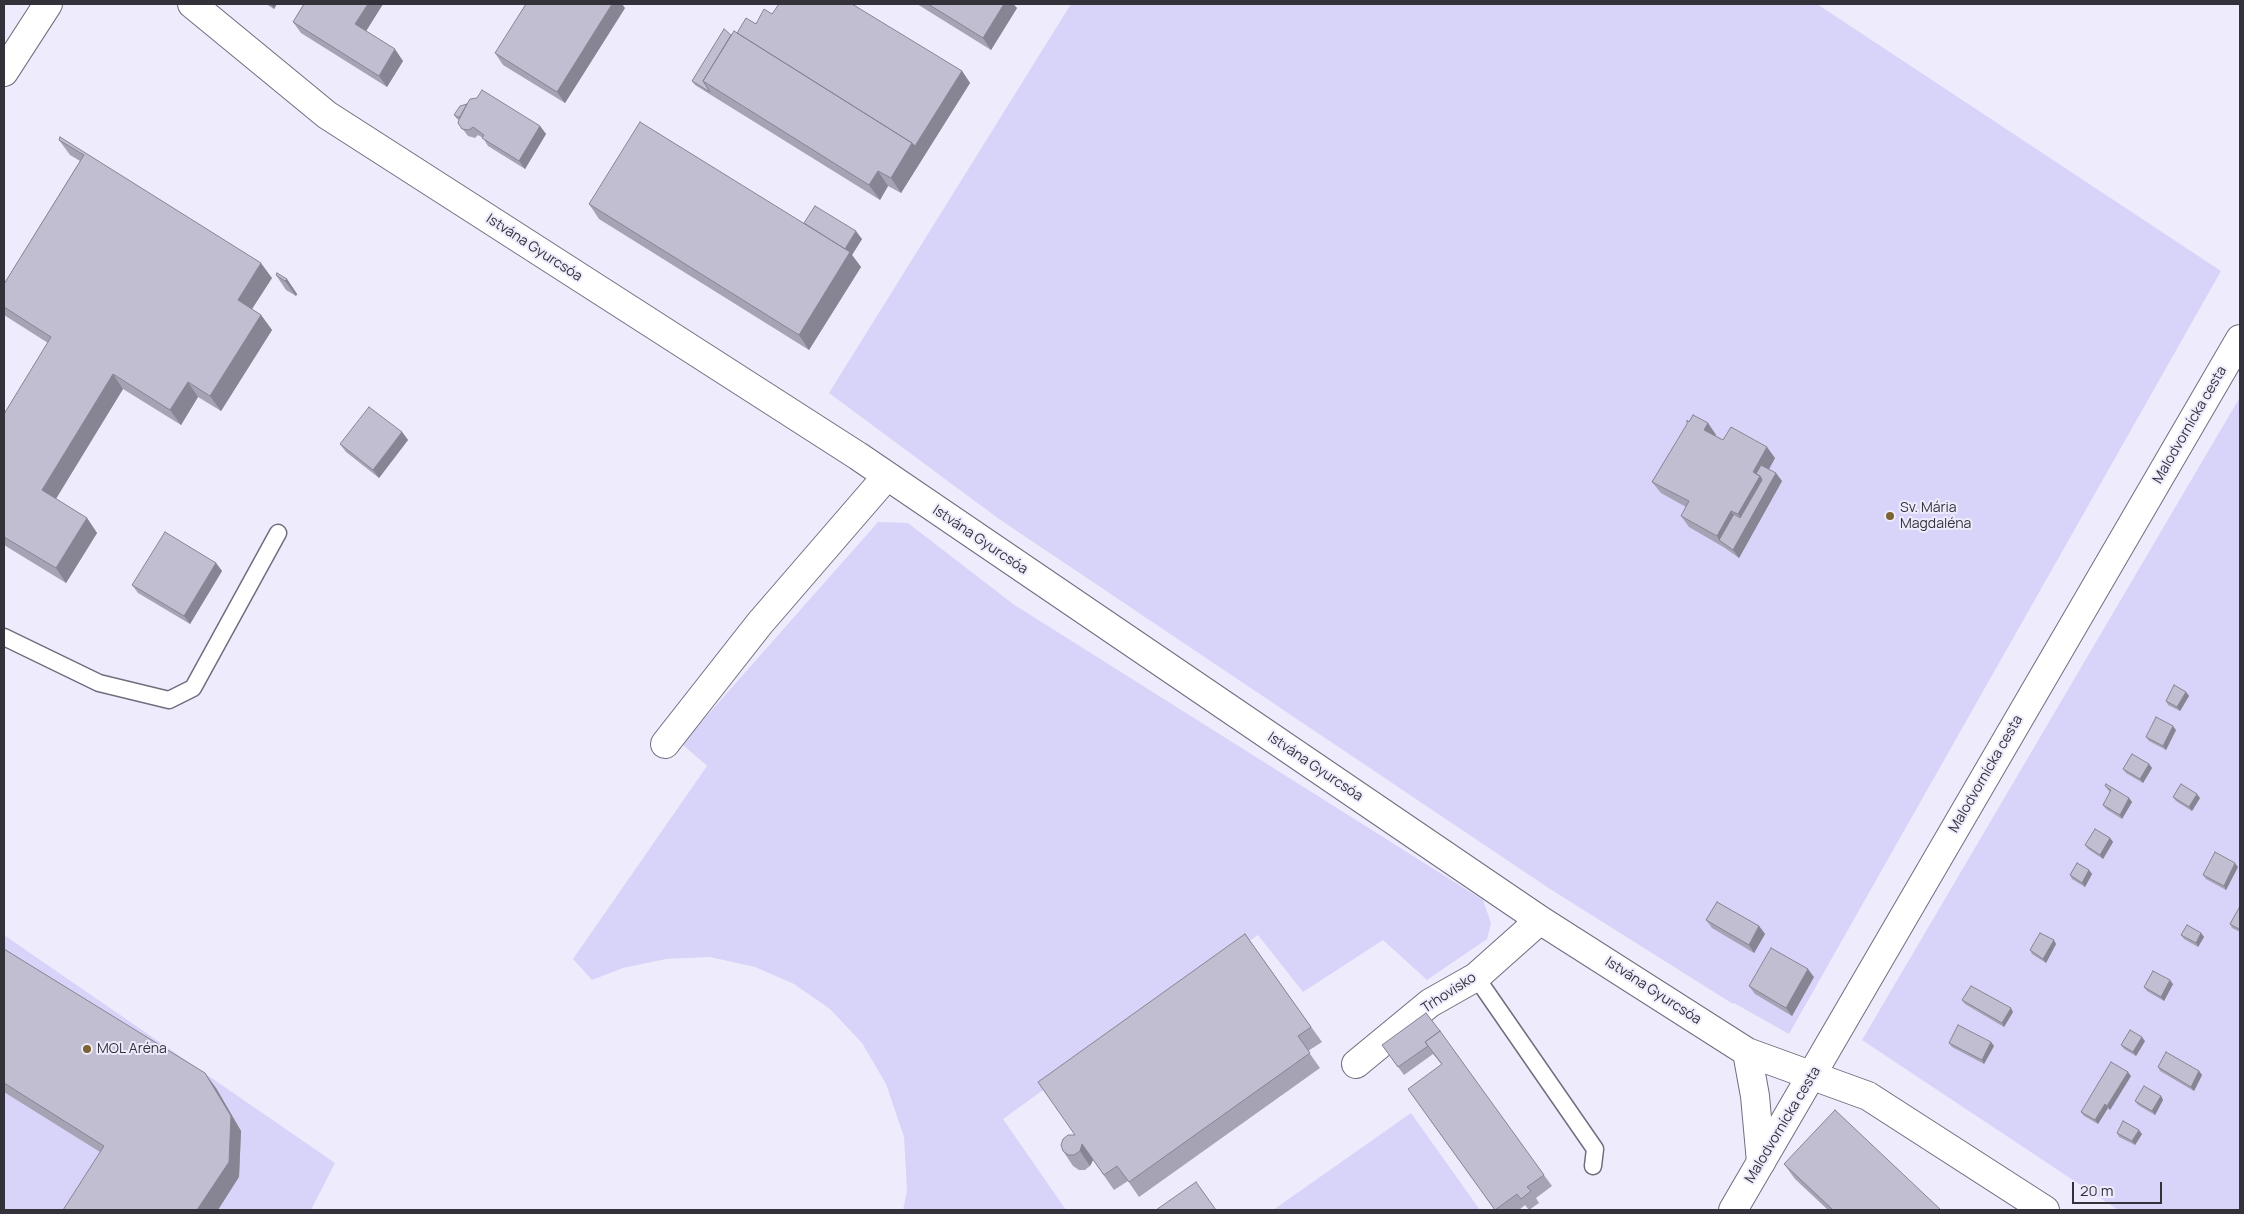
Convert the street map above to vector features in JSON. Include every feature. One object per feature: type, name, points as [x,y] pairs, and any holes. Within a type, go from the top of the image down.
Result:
[{"type":"street","points":[[4,72],[48,4]]},
{"type":"street","name":"Istvána Gyurcsóa","points":[[192,4],[327,115],[887,476],[1540,920],[1747,1052],[1868,1096],[2045,1210]]},
{"type":"street","name":"Malodvornícka cesta","points":[[1733,1210],[1813,1076],[2240,339]]},
{"type":"street","points":[[665,744],[756,627],[887,476]]},
{"type":"street","name":"Trhovisko","points":[[1356,1064],[1430,1003],[1476,977],[1540,920]]},
{"type":"street","points":[[1747,1052],[1756,1096],[1761,1162]]},
{"type":"lane","points":[[4,637],[99,684],[169,700],[193,688],[278,533]]},
{"type":"lane","points":[[1476,977],[1595,1149],[1594,1166]]},
{"type":"shaded area","points":[[1071,4],[1817,4],[2221,271],[1789,1034],[1733,1004],[1547,887],[999,519],[829,393]]},
{"type":"shaded area","points":[[2240,397],[2240,1210],[2118,1210],[1862,1040]]},
{"type":"shaded area","points":[[878,522],[908,523],[1013,604],[1483,900],[1491,923],[1487,939],[1427,980],[1383,940],[1303,992],[1258,935],[1003,1119],[1066,1210],[903,1210],[907,1190],[904,1137],[886,1084],[862,1043],[830,1009],[794,984],[755,967],[710,957],[666,959],[623,968],[592,980],[573,959],[707,766],[682,744]]},
{"type":"shaded area","name":"MOL Aréna","points":[[4,935],[335,1163],[311,1210],[4,1210]]},
{"type":"shaded area","points":[[1411,1113],[1480,1210],[1273,1210]]},
{"type":"building","points":[[304,4],[368,4],[355,24],[395,49],[379,76],[293,22]]},
{"type":"building","points":[[526,4],[612,4],[557,92],[495,53]]},
{"type":"building","points":[[779,4],[852,4],[962,71],[915,146],[737,33],[746,18],[756,24],[764,9],[772,14]]},
{"type":"building","points":[[928,4],[1004,4],[983,38]]},
{"type":"building","points":[[724,29],[731,35],[703,81],[710,92],[692,81]]},
{"type":"building","points":[[734,31],[912,143],[891,178],[878,171],[869,185],[703,81]]},
{"type":"building","points":[[482,90],[540,126],[519,161],[482,138],[484,135],[473,127],[469,130],[462,129],[458,123],[470,99],[477,98]]},
{"type":"building","points":[[467,104],[460,118],[454,115],[460,106]]},
{"type":"building","points":[[640,122],[850,252],[799,335],[589,204]]},
{"type":"building","points":[[60,137],[261,263],[238,300],[261,315],[210,396],[188,382],[170,410],[113,374],[42,490],[87,518],[56,568],[4,537],[4,414],[51,337],[4,307],[4,284],[84,155],[59,140]]},
{"type":"building","points":[[815,206],[856,231],[845,249],[804,223]]},
{"type":"building","points":[[277,273],[287,279],[285,281],[276,275]]},
{"type":"building","points":[[369,407],[402,432],[373,470],[340,444]]},
{"type":"building","points":[[1693,415],[1708,423],[1704,430],[1723,440],[1731,427],[1767,447],[1753,472],[1760,476],[1738,514],[1731,511],[1717,536],[1681,516],[1689,501],[1652,482],[1687,424],[1687,420],[1689,422]]},
{"type":"building","points":[[1761,465],[1776,473],[1733,550],[1719,540],[1734,514],[1740,518],[1762,480],[1756,474]]},
{"type":"building","points":[[165,532],[216,563],[184,616],[132,585]]},
{"type":"building","points":[[2174,685],[2186,692],[2177,707],[2166,701]]},
{"type":"building","points":[[2156,717],[2173,726],[2163,746],[2146,737]]},
{"type":"building","points":[[2132,754],[2149,764],[2140,779],[2123,769]]},
{"type":"building","points":[[2106,784],[2129,798],[2120,815],[2103,805],[2111,790],[2105,786]]},
{"type":"building","points":[[2181,784],[2197,794],[2189,807],[2173,797]]},
{"type":"building","points":[[2095,829],[2110,838],[2100,855],[2085,845]]},
{"type":"building","points":[[2215,852],[2235,863],[2224,886],[2203,875]]},
{"type":"building","points":[[2077,863],[2089,870],[2082,883],[2070,875]]},
{"type":"building","points":[[1717,902],[1759,926],[1749,945],[1706,920]]},
{"type":"building","points":[[2239,908],[2240,928],[2239,929],[2230,924]]},
{"type":"building","points":[[2187,925],[2201,933],[2196,943],[2181,935]]},
{"type":"building","points":[[2040,933],[2054,940],[2043,959],[2030,950]]},
{"type":"building","points":[[1245,934],[1311,1027],[1298,1036],[1310,1053],[1129,1182],[1117,1166],[1104,1175],[1082,1144],[1080,1151],[1074,1155],[1068,1155],[1063,1151],[1061,1145],[1063,1139],[1068,1135],[1075,1135],[1038,1082]]},
{"type":"building","points":[[1771,948],[1808,969],[1786,1008],[1749,986]]},
{"type":"building","name":"MOL Aréna","points":[[4,949],[205,1073],[231,1116],[229,1162],[197,1210],[63,1210],[104,1146],[4,1083]]},
{"type":"building","points":[[2153,971],[2170,980],[2161,997],[2144,987]]},
{"type":"building","points":[[1971,986],[2011,1008],[2002,1023],[1962,1000]]},
{"type":"building","points":[[1426,1013],[1440,1031],[1425,1042],[1428,1046],[1398,1067],[1382,1045]]},
{"type":"building","points":[[1958,1025],[1991,1042],[1982,1060],[1949,1043]]},
{"type":"building","points":[[2130,1030],[2142,1037],[2133,1052],[2121,1045]]},
{"type":"building","points":[[1440,1031],[1544,1175],[1527,1187],[1531,1191],[1521,1199],[1517,1194],[1495,1210],[1408,1089],[1442,1064],[1425,1042]]},
{"type":"building","points":[[2166,1052],[2199,1071],[2191,1087],[2158,1067]]},
{"type":"building","points":[[2111,1062],[2128,1072],[2107,1106],[2105,1104],[2095,1120],[2081,1112]]},
{"type":"building","points":[[2144,1086],[2161,1096],[2152,1111],[2135,1101]]},
{"type":"building","points":[[1835,1110],[1941,1210],[1833,1210],[1784,1164]]},
{"type":"building","points":[[2123,1121],[2139,1130],[2132,1141],[2117,1133]]},
{"type":"building","points":[[1196,1182],[1216,1210],[1156,1210]]},
{"type":"place","name":"Sv. Mária Magdaléna","points":[[1890,516]]},
{"type":"place","name":"MOL Aréna","points":[[87,1049]]}]
